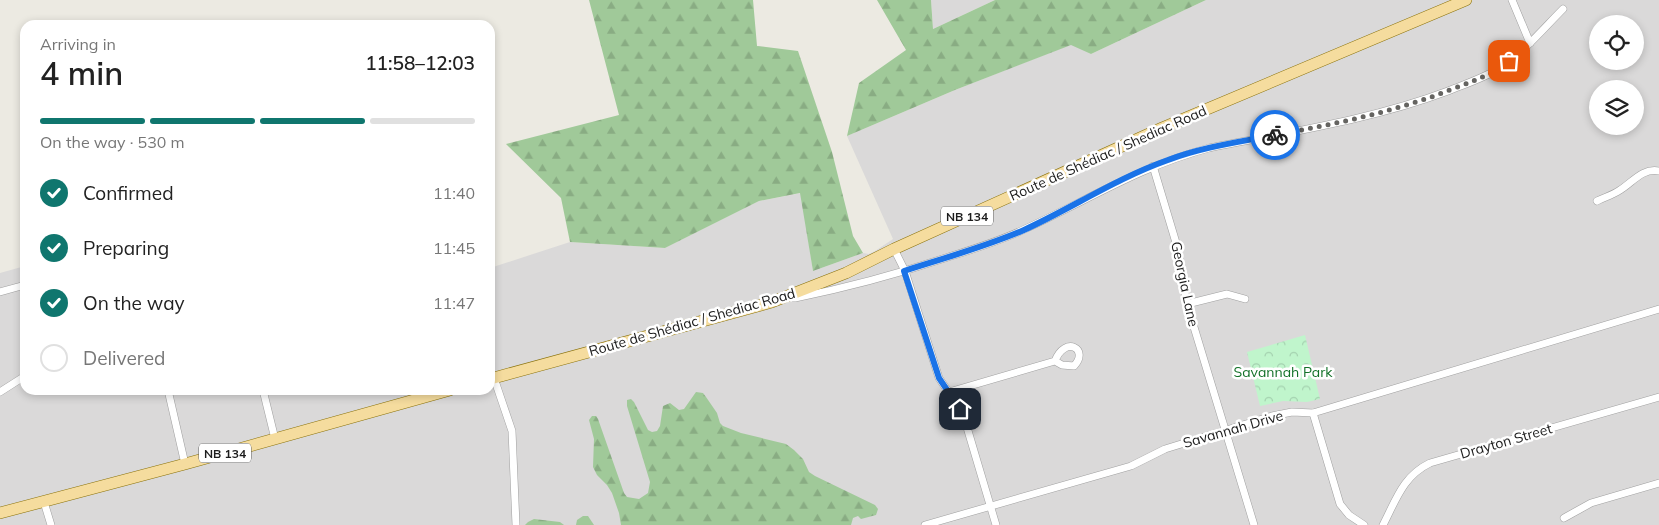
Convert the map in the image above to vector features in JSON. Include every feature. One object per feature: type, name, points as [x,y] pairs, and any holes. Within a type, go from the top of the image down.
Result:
[{"type":"main road","name":"Route de Shédiac / Shediac Road","points":[[495,377],[772,302],[846,273],[894,249],[1162,128],[1466,0]]},
{"type":"main road","name":"NB 134","points":[[0,513],[432,395]]},
{"type":"street","points":[[1512,0],[1530,43]]},
{"type":"street","points":[[772,302],[837,289],[904,271],[987,245],[1023,230],[1153,166],[1209,148],[1353,120],[1420,102],[1472,82],[1499,69],[1530,43],[1563,9]]},
{"type":"street","name":"Georgia Lane","points":[[1153,166],[1177,246],[1186,304],[1254,525]]},
{"type":"street","points":[[1597,201],[1620,190],[1644,172],[1659,170]]},
{"type":"street","points":[[894,249],[904,271],[939,378],[960,409],[966,424],[996,525]]},
{"type":"street","points":[[0,292],[20,288]]},
{"type":"street","points":[[1186,304],[1227,294],[1245,299]]},
{"type":"street","name":"Savannah Drive","points":[[925,525],[1131,466],[1165,449],[1224,430],[1292,412],[1313,413],[1659,309]]},
{"type":"street","points":[[949,392],[1055,361]]},
{"type":"street","points":[[0,392],[20,379]]},
{"type":"street","points":[[495,386],[512,431],[516,525]]},
{"type":"street","points":[[169,395],[185,464]]},
{"type":"street","points":[[264,395],[275,439]]},
{"type":"street","name":"Drayton Street","points":[[1383,525],[1408,479],[1416,471],[1430,463],[1659,398]]},
{"type":"street","points":[[1313,413],[1340,504],[1349,515],[1364,525]]},
{"type":"street","points":[[1564,518],[1591,503],[1659,483]]},
{"type":"street","points":[[44,502],[51,525]]},
{"type":"shaded area","points":[[931,0],[995,0],[933,29]]},
{"type":"shaded area","points":[[1206,0],[1659,0],[1659,525],[0,525],[0,273],[20,267],[20,395],[495,395],[495,266],[570,242],[665,248],[759,201],[801,193],[813,271],[863,253],[869,254],[893,239],[847,136],[955,90],[1072,44],[1091,54]]},
{"type":"green space","points":[[589,0],[753,0],[757,46],[798,51],[832,152],[853,236],[863,253],[813,271],[800,193],[759,201],[665,248],[570,242],[561,198],[506,144],[619,115]]},
{"type":"green space","points":[[877,0],[931,0],[933,29],[995,0],[1206,0],[1091,54],[1071,45],[955,90],[847,136],[859,83],[906,50]]},
{"type":"green space","name":"Savannah Park","points":[[1305,335],[1320,399],[1307,402],[1283,401],[1260,406],[1247,352]]},
{"type":"green space","points":[[696,392],[703,393],[717,413],[723,426],[741,433],[786,444],[803,459],[809,472],[875,505],[878,509],[876,515],[861,519],[858,516],[853,518],[851,525],[621,525],[612,493],[593,467],[594,439],[589,420],[592,416],[596,416],[598,419],[624,493],[627,497],[639,499],[648,493],[650,482],[627,406],[627,400],[631,399],[634,402],[648,430],[652,432],[657,431],[660,426],[663,406],[670,403],[679,410],[684,409]]},
{"type":"green space","points":[[583,516],[588,516],[594,525],[576,525],[577,520]]},
{"type":"green space","points":[[534,519],[560,522],[564,525],[525,525]]},
{"type":"way so far","points":[[1275,135],[1353,120],[1420,102],[1472,82],[1499,69],[1509,61]]},
{"type":"route","points":[[960,409],[939,378],[904,271],[987,245],[1023,230],[1062,212],[1106,188],[1168,160],[1209,148],[1275,135]]}]
